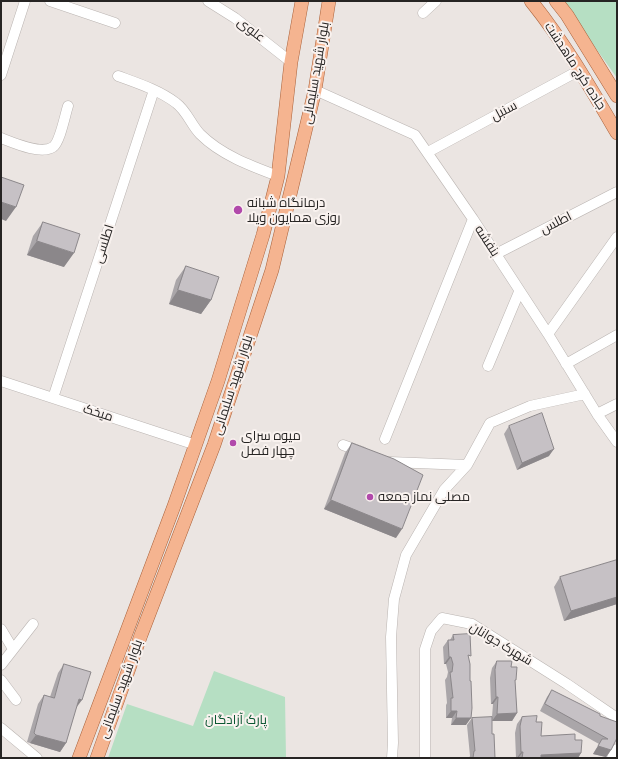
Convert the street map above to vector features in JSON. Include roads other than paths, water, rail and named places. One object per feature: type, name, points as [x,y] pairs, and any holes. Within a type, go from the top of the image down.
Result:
[{"type":"main road","name":"بلوار شهید سلیمانی","points":[[79,758],[196,445],[218,381],[260,242],[278,176],[291,62],[302,1]]},
{"type":"main road","name":"بلوار شهید سلیمانی","points":[[97,758],[141,635],[214,445],[272,270],[315,90],[329,1]]},
{"type":"main road","name":"جاده کرج ماهدشت","points":[[531,1],[552,27],[580,70],[617,133]]},
{"type":"main road","name":"جاده کرج ماهدشت","points":[[556,1],[567,15],[617,96]]},
{"type":"street","points":[[1,75],[25,1]]},
{"type":"street","points":[[50,1],[114,23]]},
{"type":"street","name":"علوی","points":[[208,1],[235,18],[291,62]]},
{"type":"street","points":[[423,13],[436,1]]},
{"type":"street","name":"سنبل","points":[[428,152],[580,70]]},
{"type":"street","points":[[118,76],[154,90],[177,104],[185,112],[200,134],[218,149],[250,166],[278,176]]},
{"type":"street","name":"اطلسی","points":[[53,398],[154,90]]},
{"type":"street","name":"بنفشه","points":[[315,90],[416,135],[496,254],[519,292],[548,334],[597,414],[617,442]]},
{"type":"street","points":[[1,138],[38,150],[45,150],[53,147],[58,140],[68,106]]},
{"type":"street","name":"اطلس","points":[[496,254],[617,192]]},
{"type":"street","points":[[385,439],[473,219]]},
{"type":"street","points":[[548,334],[617,237]]},
{"type":"street","points":[[488,366],[519,292]]},
{"type":"street","points":[[566,364],[617,334]]},
{"type":"street","name":"میخک","points":[[1,380],[196,445]]},
{"type":"street","points":[[392,758],[391,637],[394,599],[406,555],[444,490],[467,465],[490,423],[530,406],[585,394]]},
{"type":"street","points":[[597,414],[617,404]]},
{"type":"street","points":[[343,445],[392,463],[467,465]]},
{"type":"street","name":"شهرک جوانان","points":[[425,758],[425,648],[431,631],[442,618],[472,624],[567,684],[617,718]]},
{"type":"street","points":[[1,665],[32,624]]},
{"type":"street","points":[[1,629],[13,649]]},
{"type":"street","points":[[1,680],[16,700]]},
{"type":"street","points":[[1,728],[36,758]]},
{"type":"place","name":"درمانگاه شبانه روزی همایون ویلا","points":[[238,210]]},
{"type":"place","name":"میوه سرای چهار فصل","points":[[233,443]]},
{"type":"place","name":"مصلی نماز جمعه","points":[[370,497]]},
{"type":"park label","name":"پارک آزادگان","points":[[236,720]]}]
